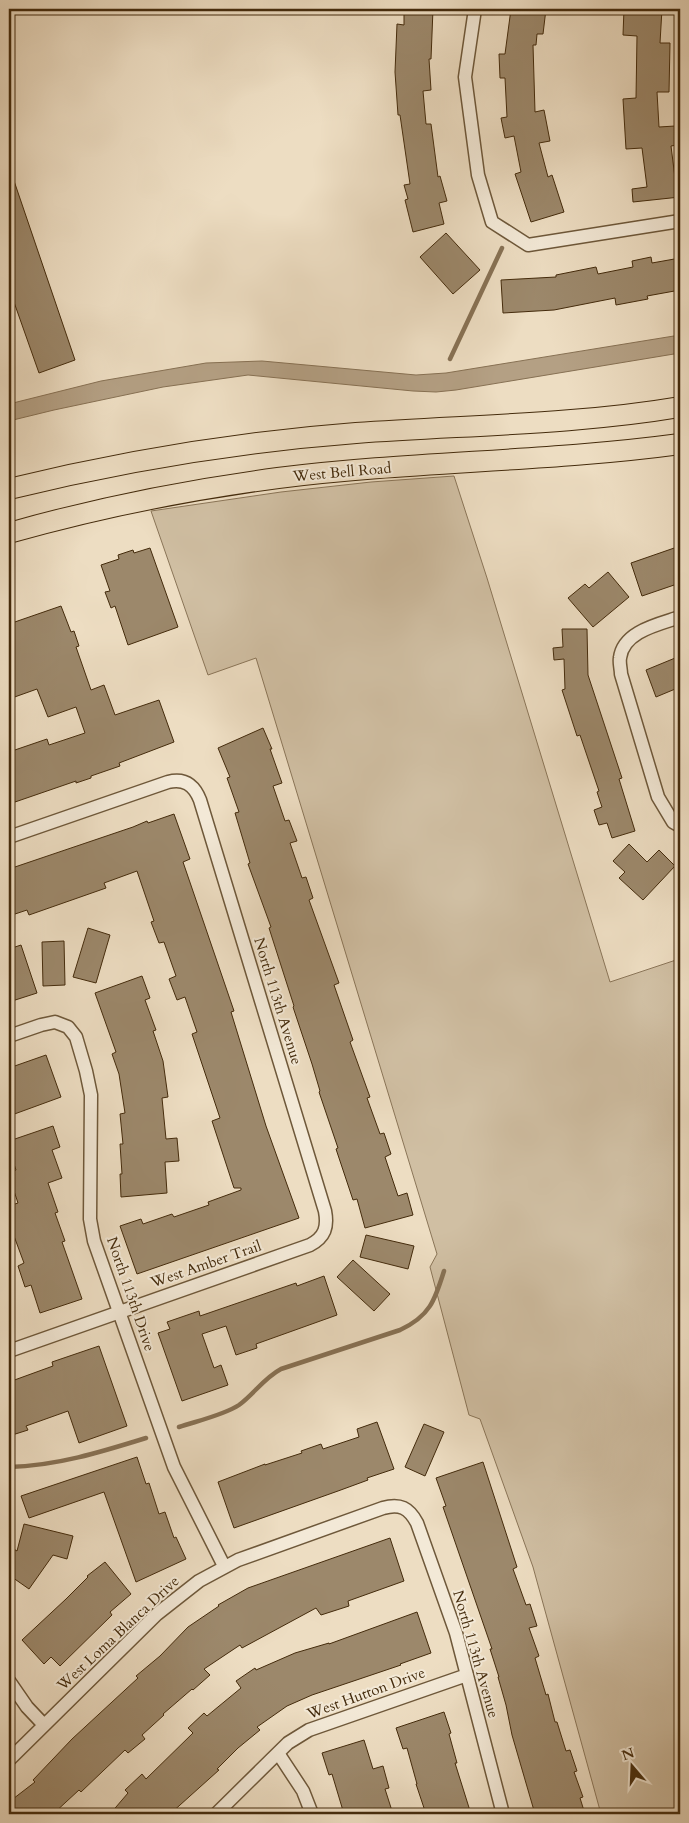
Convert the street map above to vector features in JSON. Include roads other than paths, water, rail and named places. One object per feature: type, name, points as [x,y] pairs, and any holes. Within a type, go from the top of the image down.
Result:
[{"type":"main road","points":[[9,489],[132,461],[265,441],[355,433],[593,418],[680,407]]},
{"type":"main road","name":"West Bell Road","points":[[9,533],[121,505],[280,478],[430,465],[595,454],[680,444]]},
{"type":"street","points":[[475,9],[465,77],[478,175],[492,222],[528,245],[680,221]]},
{"type":"street","points":[[676,824],[658,797],[621,674],[619,658],[623,647],[633,636],[651,627],[680,617]]},
{"type":"street","name":"North 113th Avenue","points":[[9,837],[168,782],[182,780],[193,787],[200,800],[316,1182],[326,1217],[325,1232]]},
{"type":"street","name":"North 113th Drive","points":[[9,1036],[41,1024],[55,1022],[68,1027],[76,1037],[89,1083],[91,1106],[90,1210],[92,1230],[165,1442],[180,1478],[224,1566]]},
{"type":"street","name":"West Amber Trail","points":[[9,1351],[310,1245],[321,1238],[325,1232]]},
{"type":"street","name":"West Loma Blanca Drive","points":[[9,1760],[172,1601],[199,1581],[224,1566],[251,1555],[383,1508],[398,1506],[405,1508]]},
{"type":"street","name":"North 113th Avenue","points":[[405,1508],[417,1523],[449,1612],[503,1814]]},
{"type":"street","name":"West Hutton Drive","points":[[216,1814],[278,1752],[298,1736],[321,1724],[467,1674]]},
{"type":"street","points":[[9,1680],[27,1707],[44,1725]]},
{"type":"street","points":[[278,1752],[303,1791],[312,1814]]},
{"type":"waterway","points":[[450,359],[502,248]]},
{"type":"waterway","points":[[179,1427],[233,1409],[269,1377],[281,1369],[400,1330],[410,1325],[425,1313],[430,1306],[444,1271]]},
{"type":"waterway","points":[[9,1467],[61,1461],[146,1438]]}]
